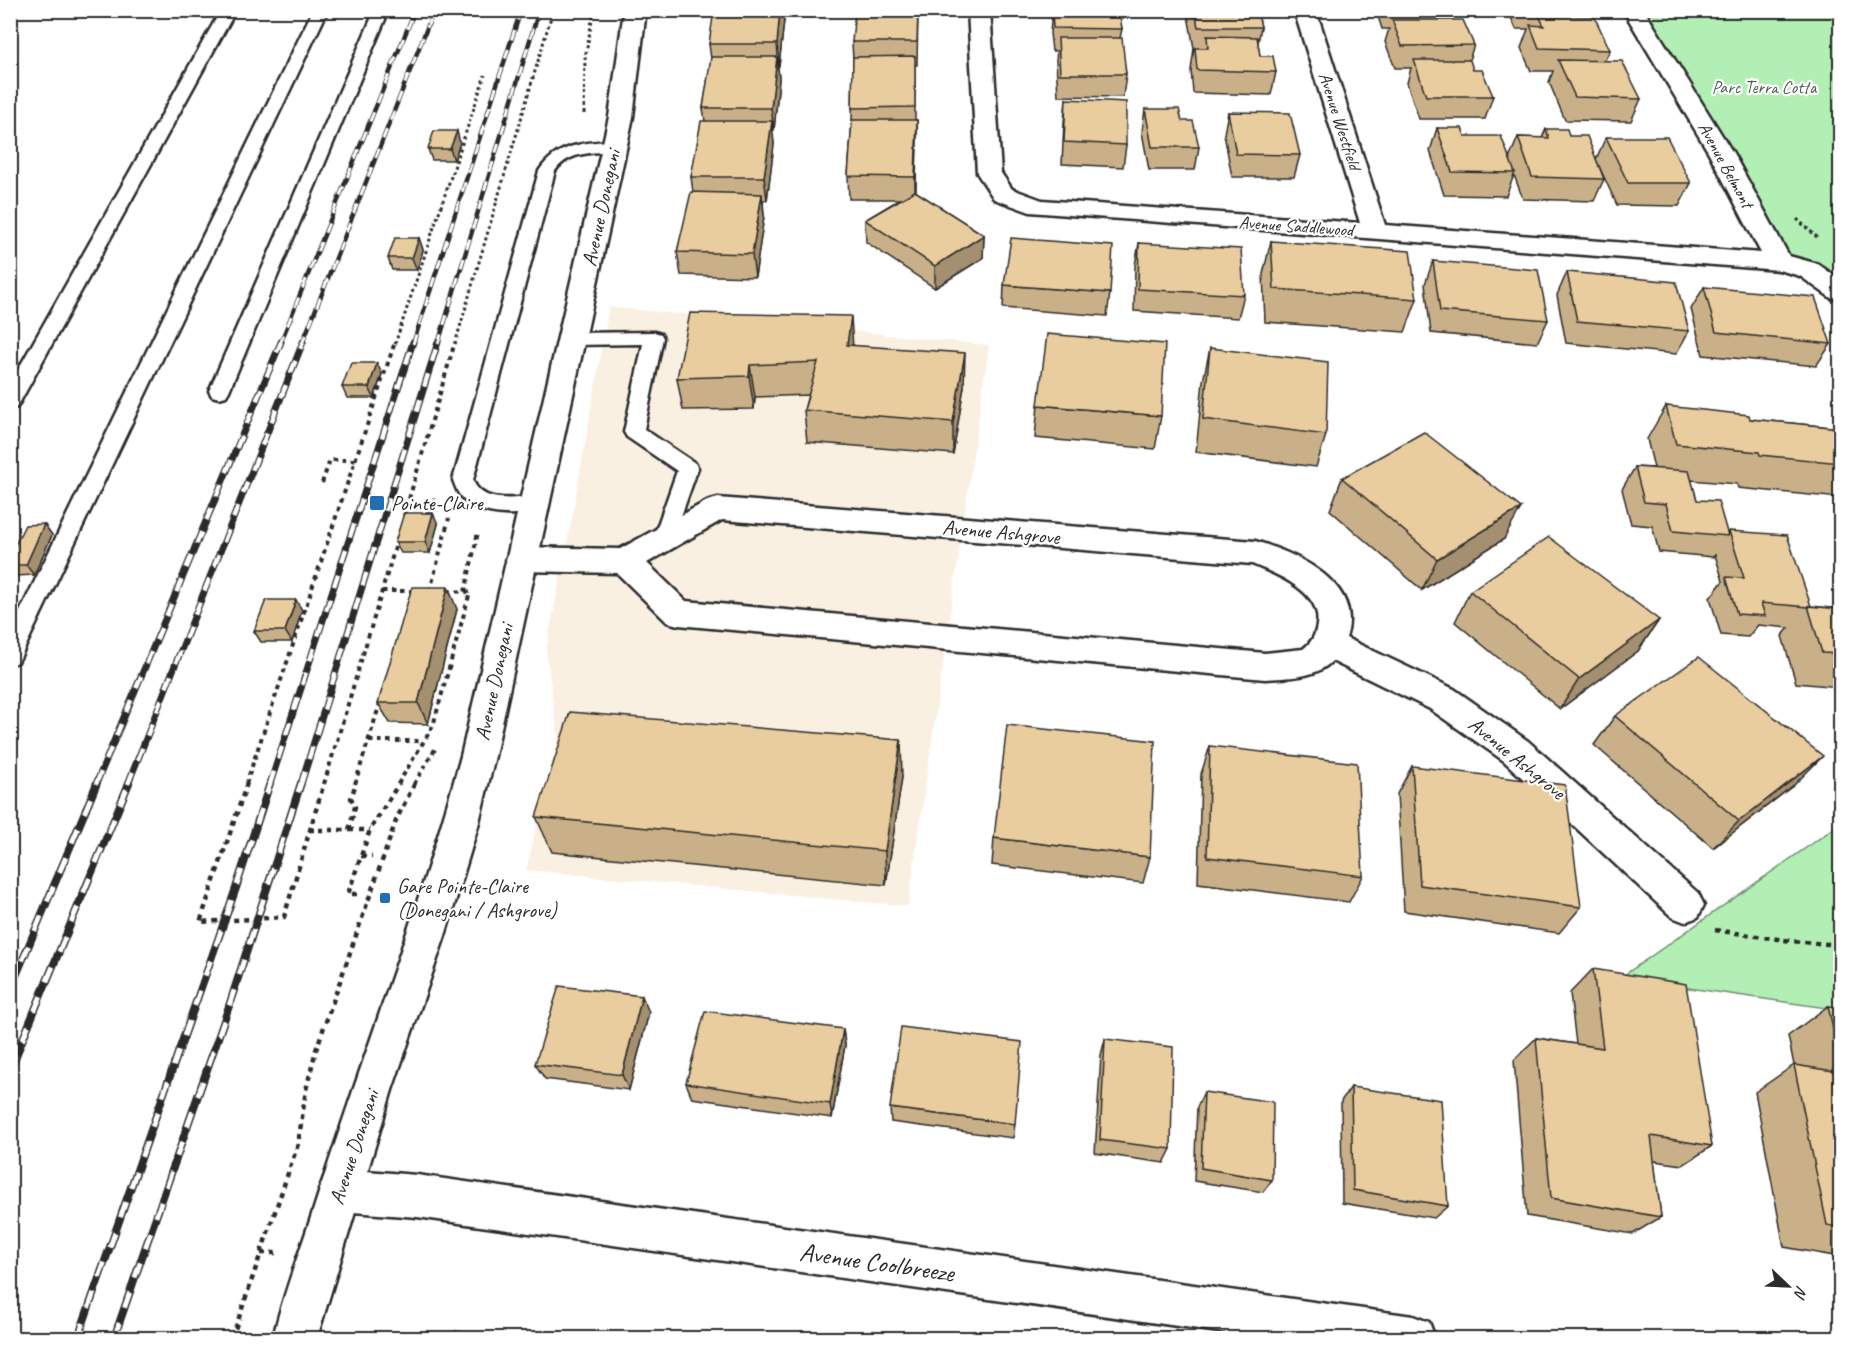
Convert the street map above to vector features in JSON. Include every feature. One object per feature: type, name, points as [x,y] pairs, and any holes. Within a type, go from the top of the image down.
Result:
[{"type":"street","name":"Avenue Donegani","points":[[295,1338],[372,1089],[447,874],[478,756],[615,146],[627,87],[635,10]]},
{"type":"street","name":"Avenue Saddlewood","points":[[980,10],[989,173],[1003,194],[1039,207],[1779,262]]},
{"type":"street","name":"Avenue Westfield","points":[[1305,10],[1375,232]]},
{"type":"street","name":"Avenue Belmont","points":[[1633,10],[1720,153],[1779,262]]},
{"type":"street","points":[[1779,262],[1809,270],[1840,292]]},
{"type":"street","name":"Avenue Ashgrove","points":[[625,561],[718,509],[1255,554],[1292,567],[1322,590],[1332,610],[1333,629],[1327,644],[1442,699],[1516,751],[1685,905]]},
{"type":"street","points":[[521,559],[625,561],[678,613],[1265,666],[1311,660],[1327,644]]},
{"type":"street","name":"Avenue Coolbreeze","points":[[340,1190],[417,1196],[1413,1338]]},
{"type":"lane","points":[[10,402],[229,10]]},
{"type":"lane","points":[[10,656],[321,10]]},
{"type":"lane","points":[[219,391],[382,10]]},
{"type":"lane","points":[[533,505],[479,502],[466,493],[463,480],[547,171],[567,153],[591,147],[615,146]]},
{"type":"lane","points":[[572,339],[654,338],[634,432],[688,468],[663,539]]},
{"type":"path","points":[[432,503],[427,515],[404,517],[553,10]]},
{"type":"path","name":"Avenue Donegani","points":[[587,122],[583,105],[585,58],[594,10]]},
{"type":"path","points":[[398,539],[284,917],[200,922],[485,75]]},
{"type":"path","points":[[322,483],[330,460],[355,460]]},
{"type":"path","points":[[430,591],[450,517],[459,520]]},
{"type":"path","points":[[464,592],[478,537],[476,527]]},
{"type":"path","points":[[470,570],[480,569]]},
{"type":"path","points":[[357,894],[348,894],[370,830],[433,726],[470,592],[382,591]]},
{"type":"path","points":[[410,601],[414,591]]},
{"type":"path","points":[[349,830],[354,807],[351,798],[381,698]]},
{"type":"path","points":[[368,741],[422,741]]},
{"type":"path","points":[[232,1338],[298,1144],[306,1090],[316,1050],[398,818]]},
{"type":"path","points":[[309,830],[370,830]]},
{"type":"path","points":[[361,856],[372,856]]},
{"type":"path","points":[[1685,905],[1712,929],[1791,941],[1840,945]]},
{"type":"shaded area","points":[[609,307],[989,345],[908,906],[526,870],[558,737],[546,650]]},
{"type":"green space","name":"Parc Terra Cotta","points":[[1630,11],[1840,11],[1840,292],[1779,262]]},
{"type":"green space","points":[[1840,824],[1840,1010],[1620,978]]},
{"type":"building","points":[[714,10],[780,10],[777,44],[709,44]]},
{"type":"building","points":[[855,10],[918,10],[917,42],[852,42]]},
{"type":"building","points":[[1119,10],[1122,29],[1053,28],[1052,11]]},
{"type":"building","points":[[1195,10],[1257,10],[1261,27],[1198,27]]},
{"type":"building","points":[[1539,15],[1594,16],[1610,50],[1539,48],[1530,25],[1544,26]]},
{"type":"building","points":[[1392,20],[1463,20],[1474,45],[1402,46]]},
{"type":"building","points":[[1207,36],[1257,37],[1260,56],[1273,56],[1276,72],[1197,70],[1195,48],[1208,48]]},
{"type":"building","points":[[1058,38],[1122,38],[1126,74],[1060,74]]},
{"type":"building","points":[[915,56],[915,107],[852,108],[853,57]]},
{"type":"building","points":[[711,57],[777,57],[771,108],[703,108]]},
{"type":"building","points":[[1414,60],[1470,60],[1473,70],[1482,70],[1493,96],[1426,96]]},
{"type":"building","points":[[1558,60],[1622,61],[1641,99],[1575,97]]},
{"type":"building","points":[[1066,99],[1126,102],[1126,145],[1064,142]]},
{"type":"building","points":[[1145,109],[1179,109],[1182,121],[1193,121],[1199,147],[1152,147]]},
{"type":"building","points":[[1228,112],[1290,113],[1300,155],[1236,154]]},
{"type":"building","points":[[852,120],[917,120],[915,177],[848,176]]},
{"type":"building","points":[[701,121],[772,121],[764,177],[691,177]]},
{"type":"building","points":[[1437,128],[1462,128],[1465,136],[1501,136],[1515,173],[1452,172]]},
{"type":"building","points":[[1546,129],[1567,129],[1569,136],[1587,136],[1604,179],[1532,177],[1518,137],[1549,138]]},
{"type":"building","points":[[434,131],[457,131],[450,149],[428,149]]},
{"type":"building","points":[[1606,137],[1667,137],[1691,183],[1628,183]]},
{"type":"building","points":[[915,191],[984,235],[935,266],[865,220]]},
{"type":"building","points":[[691,192],[762,194],[752,254],[677,252]]},
{"type":"building","points":[[395,238],[419,238],[412,258],[388,258]]},
{"type":"building","points":[[1011,238],[1113,246],[1110,293],[1004,285]]},
{"type":"building","points":[[1271,241],[1410,251],[1417,299],[1274,289]]},
{"type":"building","points":[[1139,243],[1241,249],[1244,295],[1138,289]]},
{"type":"building","points":[[1433,261],[1538,270],[1548,320],[1440,311]]},
{"type":"building","points":[[1567,272],[1676,282],[1689,331],[1577,321]]},
{"type":"building","points":[[1704,287],[1815,297],[1831,344],[1716,332]]},
{"type":"building","points":[[690,313],[851,316],[847,345],[965,353],[953,422],[804,410],[818,362],[750,365],[749,376],[677,378]]},
{"type":"building","points":[[1047,334],[1165,344],[1161,416],[1038,405]]},
{"type":"building","points":[[1210,348],[1328,362],[1326,435],[1203,419]]},
{"type":"building","points":[[351,363],[377,363],[369,387],[342,387]]},
{"type":"building","points":[[1666,406],[1749,415],[1750,419],[1840,428],[1840,463],[1676,444]]},
{"type":"building","points":[[1424,432],[1521,508],[1437,559],[1342,478]]},
{"type":"building","points":[[1635,467],[1689,471],[1697,500],[1718,501],[1728,536],[1673,531],[1666,504],[1644,502]]},
{"type":"building","points":[[404,513],[433,513],[425,542],[395,542]]},
{"type":"building","points":[[44,524],[26,565],[10,565],[10,555],[25,525]]},
{"type":"building","points":[[1729,531],[1787,535],[1811,606],[1761,603],[1765,616],[1737,614],[1726,577],[1744,578]]},
{"type":"building","points":[[1549,537],[1659,620],[1579,679],[1470,591]]},
{"type":"building","points":[[412,587],[448,587],[418,703],[378,703]]},
{"type":"building","points":[[266,600],[296,600],[285,631],[254,631]]},
{"type":"building","points":[[1808,606],[1840,609],[1840,654],[1822,653]]},
{"type":"building","points":[[1699,657],[1823,756],[1739,821],[1615,716]]},
{"type":"building","points":[[570,712],[901,740],[885,851],[536,817]]},
{"type":"building","points":[[1007,725],[1155,741],[1150,857],[994,838]]},
{"type":"building","points":[[1210,746],[1357,763],[1363,876],[1207,857]]},
{"type":"building","points":[[1412,766],[1565,785],[1581,907],[1420,885]]},
{"type":"building","points":[[1593,969],[1686,984],[1712,1146],[1651,1136],[1661,1217],[1551,1198],[1536,1038],[1603,1048]]},
{"type":"building","points":[[559,986],[642,996],[622,1075],[535,1064]]},
{"type":"building","points":[[1828,1006],[1840,1008],[1840,1061]]},
{"type":"building","points":[[705,1011],[843,1029],[830,1104],[686,1083]]},
{"type":"building","points":[[901,1027],[1022,1042],[1015,1124],[890,1108]]},
{"type":"building","points":[[1105,1039],[1173,1047],[1171,1149],[1100,1140]]},
{"type":"building","points":[[1794,1065],[1840,1072],[1840,1228],[1827,1225]]},
{"type":"building","points":[[1351,1087],[1441,1100],[1448,1206],[1353,1190]]},
{"type":"building","points":[[1204,1092],[1273,1102],[1272,1180],[1201,1168]]},
{"type":"building","points":[[455,1331],[500,1338],[453,1338]]},
{"type":"railway","points":[[280,344],[415,10]]},
{"type":"railway","points":[[302,344],[434,10]]},
{"type":"railway","points":[[413,344],[521,10]]},
{"type":"railway","points":[[438,344],[539,10]]},
{"type":"railway","points":[[96,784],[281,342]]},
{"type":"railway","points":[[128,784],[303,342]]},
{"type":"railway","points":[[270,784],[413,342]]},
{"type":"railway","points":[[301,784],[438,342]]},
{"type":"railway","points":[[10,990],[97,783]]},
{"type":"railway","points":[[10,1070],[129,783]]},
{"type":"railway","points":[[78,1338],[236,888],[270,783]]},
{"type":"railway","points":[[114,1338],[228,1009],[301,783]]},
{"type":"place","name":"Pointe-Claire","points":[[377,503]]},
{"type":"place","name":"Gare Pointe-Claire (Donegani / Ashgrove)","points":[[385,898]]}]
